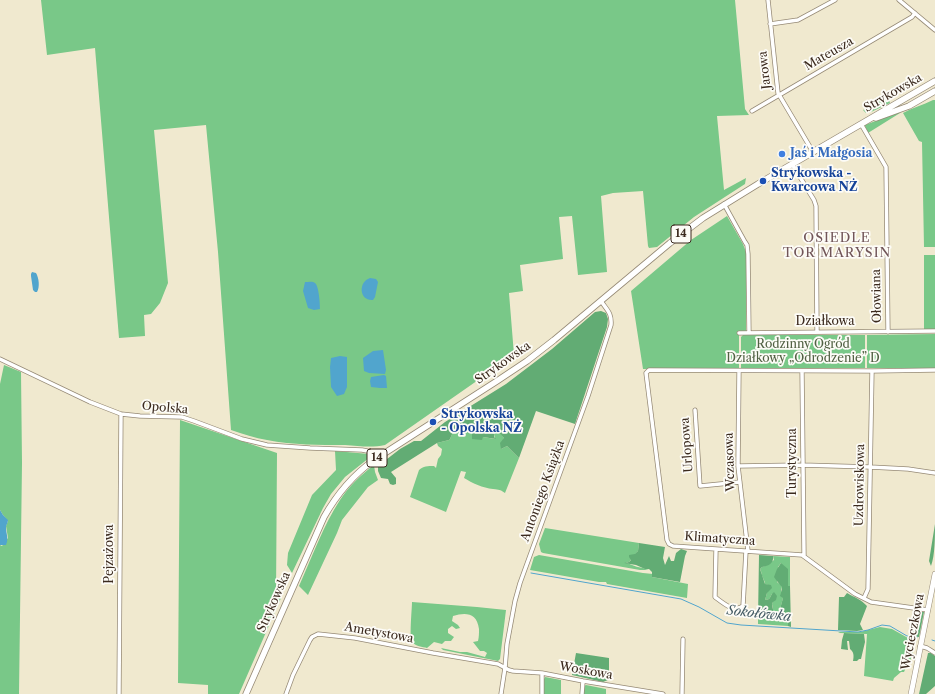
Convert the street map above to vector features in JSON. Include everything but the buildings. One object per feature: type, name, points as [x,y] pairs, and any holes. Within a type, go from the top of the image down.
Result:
[{"type":"main road","name":"Strykowska","points":[[246,694],[320,525],[328,510],[350,480],[383,454],[512,371],[554,340],[680,234],[703,218],[792,164],[934,83]]},
{"type":"main road","name":"Strykowska","points":[[861,124],[909,106],[935,91]]},
{"type":"street","name":"Jarowa","points":[[768,0],[777,91],[813,152]]},
{"type":"street","points":[[770,24],[798,20],[835,0]]},
{"type":"street","points":[[899,0],[935,30]]},
{"type":"street","name":"Mateusza","points":[[752,111],[912,17],[915,13]]},
{"type":"street","name":"Ołowiana","points":[[861,124],[885,165],[886,170],[888,332]]},
{"type":"street","points":[[792,164],[814,200],[816,206],[817,332]]},
{"type":"street","points":[[724,204],[747,245],[749,332]]},
{"type":"street","name":"Antoniego Książka","points":[[501,694],[507,644],[520,583],[588,396],[611,325],[609,312],[600,301]]},
{"type":"street","name":"Działkowa","points":[[739,333],[935,331]]},
{"type":"street","name":"Opolska","points":[[0,359],[90,402],[121,414],[182,417],[242,439],[267,445],[362,450],[383,454]]},
{"type":"street","name":"Klimatyczna","points":[[739,371],[649,370],[646,372],[668,542],[673,546],[804,555]]},
{"type":"street","points":[[739,371],[935,370]]},
{"type":"street","name":"Wczasowa","points":[[716,549],[715,597],[734,609],[742,608],[747,551],[738,466],[739,371]]},
{"type":"street","name":"Turystyczna","points":[[802,371],[804,555]]},
{"type":"street","name":"Uzdrowiskowa","points":[[864,598],[868,589],[872,371]]},
{"type":"street","name":"Urlopowa","points":[[695,410],[700,486],[740,482]]},
{"type":"street","name":"Pejzażowa","points":[[119,694],[121,414]]},
{"type":"street","points":[[738,466],[802,465],[908,468],[935,474]]},
{"type":"street","points":[[804,555],[852,592],[875,603],[928,610]]},
{"type":"street","name":"Wycieczkowa","points":[[910,694],[935,574]]},
{"type":"street","name":"Ametystowa","points":[[286,694],[293,675],[310,640],[318,634],[355,638],[498,664],[505,668]]},
{"type":"street","points":[[682,694],[683,639]]},
{"type":"street","points":[[920,646],[935,653]]},
{"type":"street","name":"Woskowa","points":[[505,668],[513,671],[542,673],[663,694]]},
{"type":"street","points":[[542,673],[542,694]]},
{"type":"street","points":[[582,694],[583,681]]},
{"type":"street","points":[[631,694],[632,689]]},
{"type":"green space","points":[[41,0],[735,0],[745,109],[749,115],[717,116],[724,190],[746,178],[745,184],[694,217],[657,247],[649,248],[643,191],[613,193],[601,196],[607,272],[578,275],[572,216],[559,217],[563,259],[520,265],[523,291],[509,293],[514,355],[385,445],[370,447],[286,443],[254,437],[231,430],[218,252],[206,125],[154,130],[168,283],[160,303],[151,314],[144,315],[145,336],[119,338],[95,48],[47,55]]},
{"type":"green space","points":[[883,99],[889,100],[890,103],[871,112],[866,113],[863,110]]},
{"type":"green space","points":[[935,100],[935,247],[924,247],[922,142],[919,141],[903,113]]},
{"type":"green space","points":[[899,112],[900,113],[868,133],[865,125]]},
{"type":"green space","points":[[727,216],[746,252],[746,331],[739,331],[739,368],[643,369],[631,291],[691,240]]},
{"type":"green space","points":[[924,255],[935,255],[935,329],[924,329]]},
{"type":"green space","points":[[601,311],[606,313],[608,319],[607,327],[575,424],[536,411],[519,458],[507,446],[501,449],[500,443],[504,438],[497,430],[494,434],[496,439],[483,437],[482,440],[472,439],[472,433],[464,424],[453,432],[449,440],[437,443],[391,472],[396,478],[396,484],[390,484],[388,479],[381,478],[378,471],[378,466],[400,449],[414,441],[421,441],[445,422],[506,384],[552,349],[595,312]]},
{"type":"green space","points":[[935,334],[935,368],[867,368],[867,335]]},
{"type":"green space","name":"Rodzinny Ogród Działkowy „Odrodzenie” D","points":[[743,335],[865,335],[865,368],[741,368],[741,337]]},
{"type":"green space","points":[[4,365],[21,372],[22,463],[19,694],[0,694],[0,545],[2,546],[8,538],[6,526],[8,521],[0,510],[0,384]]},
{"type":"green space","points":[[180,420],[277,453],[276,597],[281,598],[239,694],[208,694],[208,685],[178,683]]},
{"type":"green space","points":[[464,424],[472,433],[472,439],[483,437],[495,439],[494,434],[497,429],[504,438],[501,449],[507,446],[519,458],[505,493],[499,490],[485,488],[470,482],[464,478],[466,472],[461,471],[446,512],[410,497],[419,470],[428,466],[434,466],[436,468],[442,449],[437,443],[449,440],[453,432]]},
{"type":"green space","points":[[335,451],[369,454],[369,458],[345,477],[331,494],[292,573],[287,565],[288,553],[312,495],[336,470]]},
{"type":"green space","points":[[374,465],[378,480],[368,487],[342,520],[308,595],[299,586],[328,520],[347,490]]},
{"type":"green space","points":[[935,524],[934,551],[931,566],[929,561]]},
{"type":"green space","points":[[545,528],[639,543],[638,551],[629,562],[626,562],[637,567],[649,569],[640,570],[543,553],[541,552],[539,544]]},
{"type":"green space","points":[[639,543],[665,547],[663,558],[665,565],[669,556],[671,561],[674,561],[676,553],[681,549],[687,551],[680,582],[652,577],[652,572],[649,569],[624,563],[631,560],[629,555],[635,554],[638,551]]},
{"type":"green space","points":[[539,555],[653,574],[652,577],[688,584],[687,598],[607,584],[606,582],[530,570],[534,557]]},
{"type":"green space","points":[[759,555],[773,556],[773,561],[770,564],[760,569],[765,584],[771,585],[772,588],[767,593],[765,600],[769,599],[774,592],[777,596],[776,600],[772,604],[775,621],[770,617],[766,619],[764,613],[763,616],[758,619]]},
{"type":"green space","points":[[773,556],[790,557],[790,586],[788,586],[781,563],[778,567],[777,582],[782,587],[781,590],[783,598],[779,613],[784,615],[785,612],[788,613],[788,626],[758,624],[758,619],[763,616],[764,613],[770,617],[773,616],[772,594],[769,599],[765,600],[768,585],[765,584],[760,569],[774,560]]},
{"type":"green space","points":[[781,563],[788,569],[791,627],[788,626],[788,613],[784,613],[785,617],[784,620],[782,620],[779,613],[783,598],[780,596],[782,587],[774,577]]},
{"type":"green space","points":[[847,593],[860,600],[867,606],[860,624],[863,630],[838,630],[839,597],[844,597]]},
{"type":"green space","points":[[412,602],[506,610],[500,659],[498,661],[443,650],[441,648],[467,652],[485,657],[487,653],[480,651],[473,642],[478,641],[478,624],[473,617],[466,614],[453,616],[452,621],[460,628],[456,629],[452,626],[448,629],[448,633],[454,637],[451,641],[445,641],[442,644],[434,642],[427,648],[415,644],[411,639]]},
{"type":"green space","points":[[920,612],[924,612],[919,637],[910,636],[913,624],[917,623]]},
{"type":"green space","points":[[880,627],[892,629],[908,638],[916,639],[910,662],[908,663],[904,672],[901,672],[894,678],[893,681],[864,676],[867,634],[838,632],[860,632]]},
{"type":"green space","points":[[844,633],[864,634],[865,642],[861,659],[853,661],[854,657],[850,649],[849,641],[847,641],[848,650],[841,649]]},
{"type":"green space","points":[[576,653],[609,658],[608,680],[603,682],[572,675]]},
{"type":"green space","points":[[928,653],[935,656],[935,686],[926,694],[919,694]]},
{"type":"green space","points":[[545,677],[561,680],[561,694],[543,694],[543,683]]},
{"type":"green space","points":[[586,685],[606,689],[606,694],[583,694],[584,686]]},
{"type":"water","points":[[32,272],[36,273],[38,277],[39,285],[37,292],[33,290],[31,276]]},
{"type":"water","points":[[370,278],[376,279],[378,282],[373,300],[368,300],[365,298],[362,291],[363,283]]},
{"type":"water","points":[[305,282],[315,283],[319,295],[320,309],[314,310],[308,308],[303,291]]},
{"type":"water","points":[[383,350],[386,370],[385,374],[369,373],[364,371],[363,358],[373,351]]},
{"type":"water","points":[[340,356],[347,357],[347,387],[344,394],[337,396],[331,387],[330,367],[331,358]]},
{"type":"water","points":[[386,376],[387,388],[371,387],[371,377]]},
{"type":"water","points":[[0,510],[8,520],[6,527],[6,545],[0,545]]},
{"type":"waterway","name":"Sokołówka","points":[[531,573],[681,599],[699,607],[727,623],[858,632],[882,625],[890,626],[907,636],[917,637]]},
{"type":"place","name":"Jaś i Małgosia","points":[[782,154]]},
{"type":"place","name":"Strykowska - Kwarcowa NŻ","points":[[763,181]]},
{"type":"place","name":"Strykowska - Opolska NŻ","points":[[433,422]]},
{"type":"district","name":"OSIEDLE TOR MARYSIN","points":[[837,246]]}]
